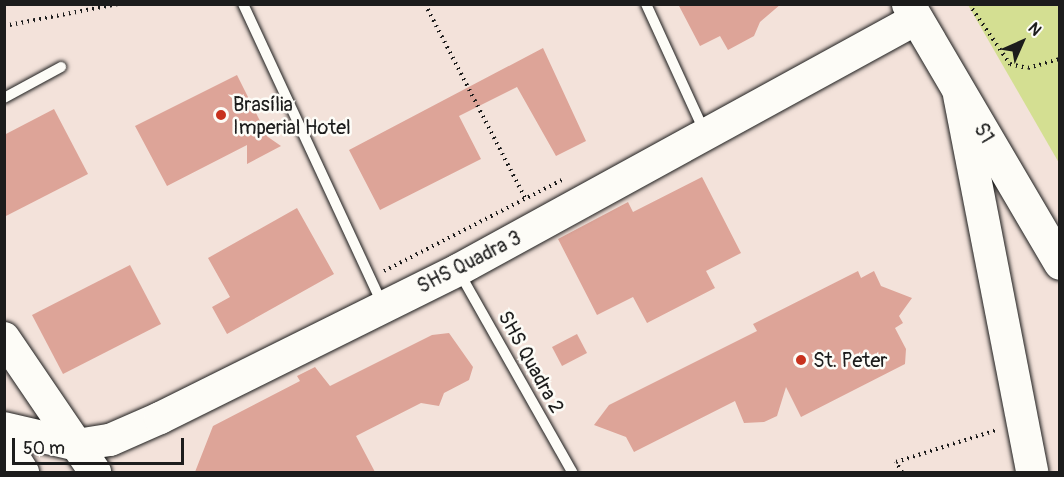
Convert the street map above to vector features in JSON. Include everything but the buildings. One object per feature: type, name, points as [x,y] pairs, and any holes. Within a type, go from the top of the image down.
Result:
[{"type":"highway","name":"S1","points":[[912,12],[1059,263]]},
{"type":"street","name":"SHS Quadra 3","points":[[4,428],[77,445],[110,440],[160,418],[377,292],[458,270],[706,136],[912,12]]},
{"type":"street","points":[[958,88],[1032,472]]},
{"type":"street","points":[[4,338],[95,472]]},
{"type":"street","points":[[4,442],[23,472]]},
{"type":"lane","points":[[243,4],[377,292]]},
{"type":"lane","points":[[646,4],[706,136]]},
{"type":"lane","points":[[4,98],[62,67]]},
{"type":"lane","name":"SHS Quadra 2","points":[[458,270],[572,472]]},
{"type":"path","points":[[4,26],[118,4]]},
{"type":"path","points":[[425,4],[525,198]]},
{"type":"path","points":[[969,4],[1010,64],[1028,68],[1059,59]]},
{"type":"path","points":[[377,292],[525,198],[568,177]]},
{"type":"path","points":[[902,472],[896,462],[1021,422]]},
{"type":"green space","points":[[968,5],[1059,5],[1059,163]]},
{"type":"place","name":"Brasília Imperial Hotel","points":[[221,115]]},
{"type":"place","name":"St. Peter","points":[[801,360]]}]
